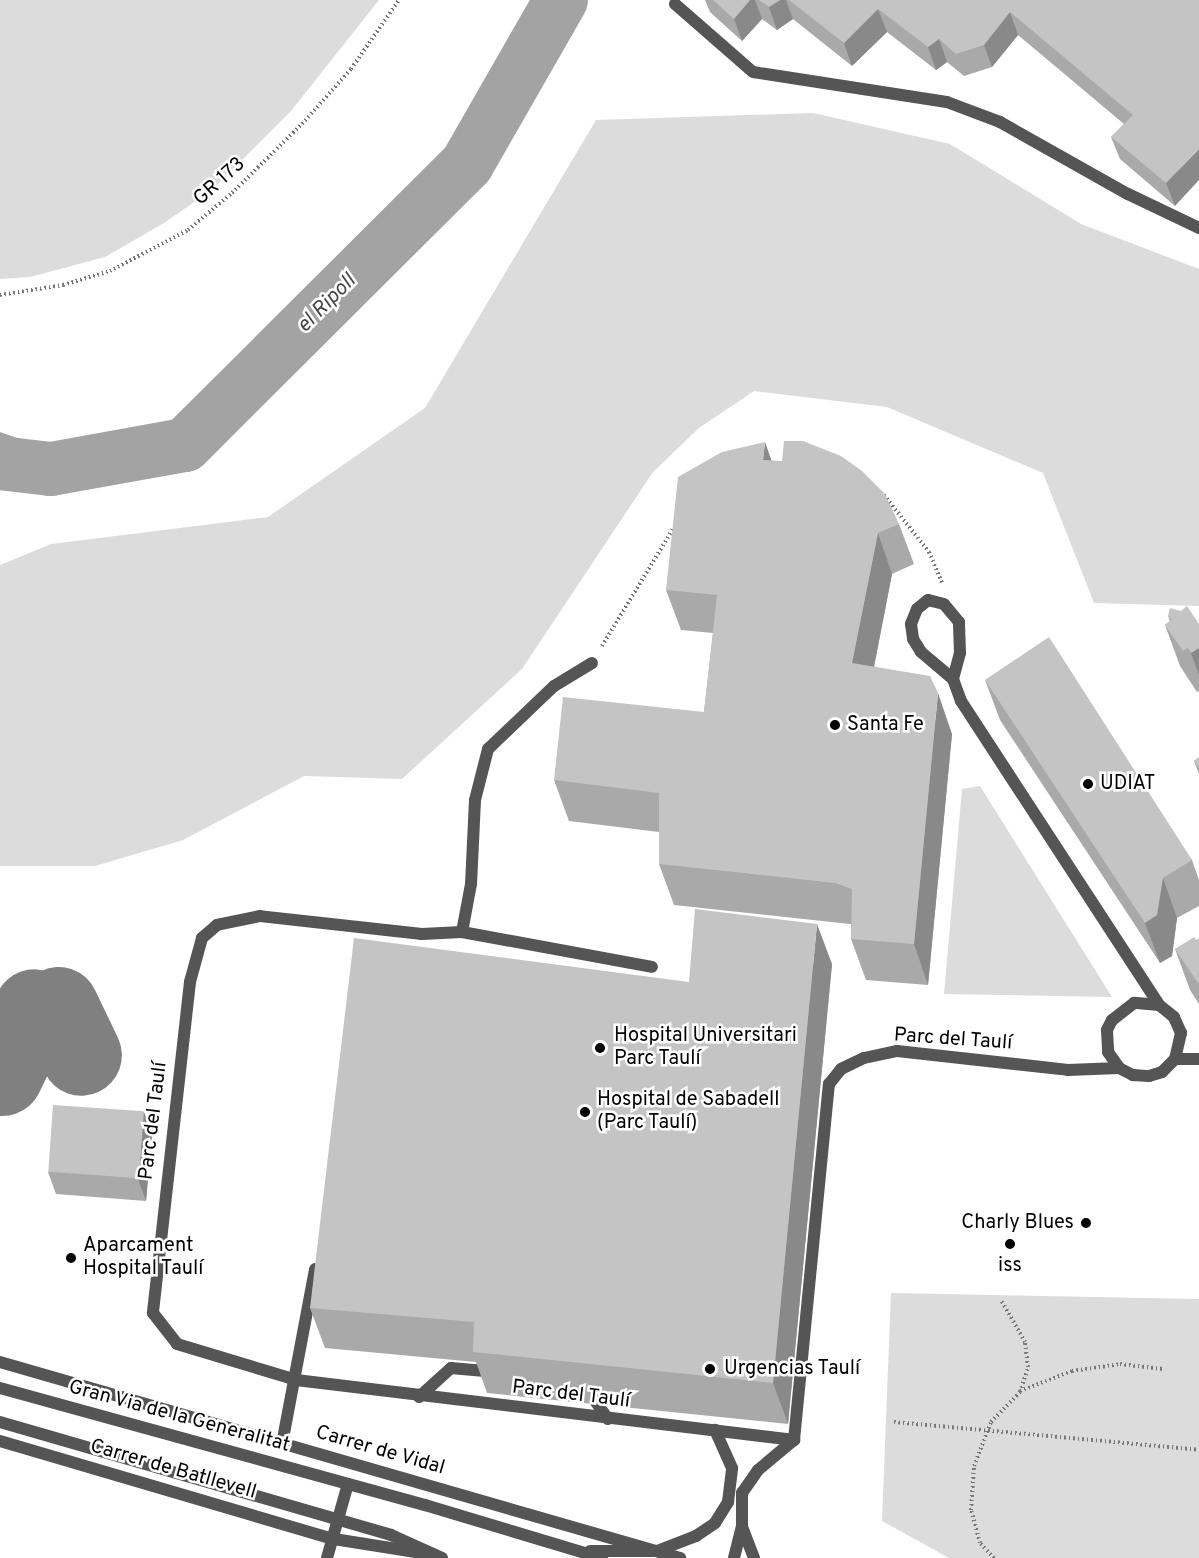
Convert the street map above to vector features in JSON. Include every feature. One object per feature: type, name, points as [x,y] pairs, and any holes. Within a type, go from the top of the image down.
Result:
[{"type":"street","points":[[675,4],[753,72],[947,102],[1000,122],[1137,199],[1199,228]]},
{"type":"street","points":[[953,679],[960,653],[959,622],[944,604],[928,600],[916,609],[911,624],[913,639],[921,652],[953,679],[961,701],[1159,1005],[1174,1017],[1180,1033],[1175,1059],[1199,1059]]},
{"type":"street","points":[[462,932],[471,884],[475,800],[488,749],[554,686],[592,663]]},
{"type":"street","name":"Parc del Taulí","points":[[652,967],[462,932],[422,934],[260,916],[217,925],[202,938],[190,982],[153,1313],[177,1344],[296,1380],[419,1397],[794,1440],[829,1084],[842,1069],[864,1058],[897,1051],[1068,1070],[1119,1068],[1133,1075],[1149,1076],[1162,1072],[1175,1059]]},
{"type":"street","points":[[1119,1068],[1108,1052],[1106,1039],[1112,1020],[1134,1003],[1159,1005]]},
{"type":"street","points":[[282,1444],[296,1380],[318,1254]]},
{"type":"street","name":"Carrer de Vidal","points":[[0,1362],[680,1558]]},
{"type":"street","points":[[419,1397],[452,1368],[510,1374]]},
{"type":"street","points":[[581,1381],[608,1419]]},
{"type":"street","name":"Gran Via de la Generalitat","points":[[0,1388],[348,1484],[602,1558]]},
{"type":"street","points":[[0,1422],[339,1519],[391,1535],[428,1554],[442,1558]]},
{"type":"street","points":[[581,1551],[657,1551],[696,1536],[715,1523],[728,1502],[732,1468],[715,1430]]},
{"type":"street","points":[[734,1558],[742,1527],[741,1506],[746,1487],[758,1470],[794,1440]]},
{"type":"street","name":"Carrer de Batllevell","points":[[0,1441],[334,1539],[382,1550],[428,1554]]},
{"type":"street","points":[[327,1558],[348,1484]]},
{"type":"street","points":[[742,1527],[754,1558]]},
{"type":"path","name":"GR 173","points":[[0,295],[63,285],[110,271],[188,230],[232,193],[302,124],[351,69],[399,0]]},
{"type":"path","points":[[882,493],[908,522],[941,573],[944,604]]},
{"type":"path","points":[[592,663],[678,520]]},
{"type":"path","points":[[1001,1300],[1025,1342],[1028,1367],[1020,1392]]},
{"type":"path","points":[[994,1558],[980,1543],[971,1510],[974,1466],[991,1422],[1020,1392],[1072,1371],[1120,1365],[1163,1369]]},
{"type":"path","points":[[894,1422],[1199,1450]]},
{"type":"shaded area","points":[[0,0],[379,0],[291,111],[213,189],[164,223],[105,257],[30,277],[0,279]]},
{"type":"shaded area","points":[[813,113],[950,144],[1081,224],[1199,269],[1199,606],[1094,603],[1043,473],[887,407],[754,391],[699,428],[653,472],[522,669],[402,779],[304,776],[183,840],[95,866],[0,866],[0,565],[51,544],[268,517],[425,408],[596,120]]},
{"type":"shaded area","points":[[0,432],[63,454],[98,459],[43,475],[0,475]]},
{"type":"shaded area","points":[[980,786],[1112,997],[944,994],[962,789]]},
{"type":"shaded area","points":[[891,1293],[1199,1299],[1199,1558],[949,1558],[882,1521]]},
{"type":"building","points":[[713,0],[750,0],[734,19]]},
{"type":"building","points":[[759,0],[780,0],[769,7]]},
{"type":"building","points":[[789,0],[1199,0],[1199,149],[1166,183],[1111,137],[1133,115],[1010,12],[984,45],[956,54],[939,39],[928,47],[878,9],[844,43]]},
{"type":"building","name":"Santa Fe","points":[[784,441],[803,441],[841,456],[862,471],[885,494],[899,524],[878,533],[852,663],[930,676],[938,693],[914,944],[851,939],[852,889],[835,883],[659,864],[659,793],[554,780],[563,697],[704,712],[717,595],[666,590],[678,477],[722,452],[765,442],[763,460],[782,461]]},
{"type":"building","points":[[1187,606],[1199,624],[1199,648],[1191,653],[1188,648],[1183,651],[1165,625],[1172,620],[1168,616],[1170,608],[1181,611]]},
{"type":"building","name":"UDIAT","points":[[1049,637],[1192,860],[1163,878],[1157,915],[1145,923],[985,680]]},
{"type":"building","points":[[1199,757],[1199,768],[1194,761]]},
{"type":"building","name":"Hospital de Sabadell (Parc Taulí)","points":[[695,909],[817,924],[773,1383],[473,1352],[474,1322],[310,1308],[354,938],[689,982]]},
{"type":"building","points":[[1194,937],[1197,941],[1199,939],[1198,983],[1175,949]]},
{"type":"building","points":[[53,1105],[144,1111],[139,1178],[48,1172]]},
{"type":"waterway","name":"el Ripoll","points":[[0,463],[51,469],[185,445],[467,164],[561,0]]},
{"type":"taxiway","points":[[58,1007],[81,1055]]},
{"type":"taxiway","points":[[2,1075],[34,1009]]},
{"type":"place","name":"Santa Fe","points":[[835,725]]},
{"type":"place","name":"UDIAT","points":[[1088,784]]},
{"type":"place","name":"Hospital Universitari Parc Taulí","points":[[600,1048]]},
{"type":"place","name":"Hospital de Sabadell (Parc Taulí)","points":[[585,1112]]},
{"type":"place","name":"Charly Blues","points":[[1086,1223]]},
{"type":"place","name":"iss","points":[[1010,1244]]},
{"type":"place","name":"Aparcament Hospital Taulí","points":[[71,1258]]},
{"type":"place","name":"Urgencias Taulí","points":[[710,1369]]}]
